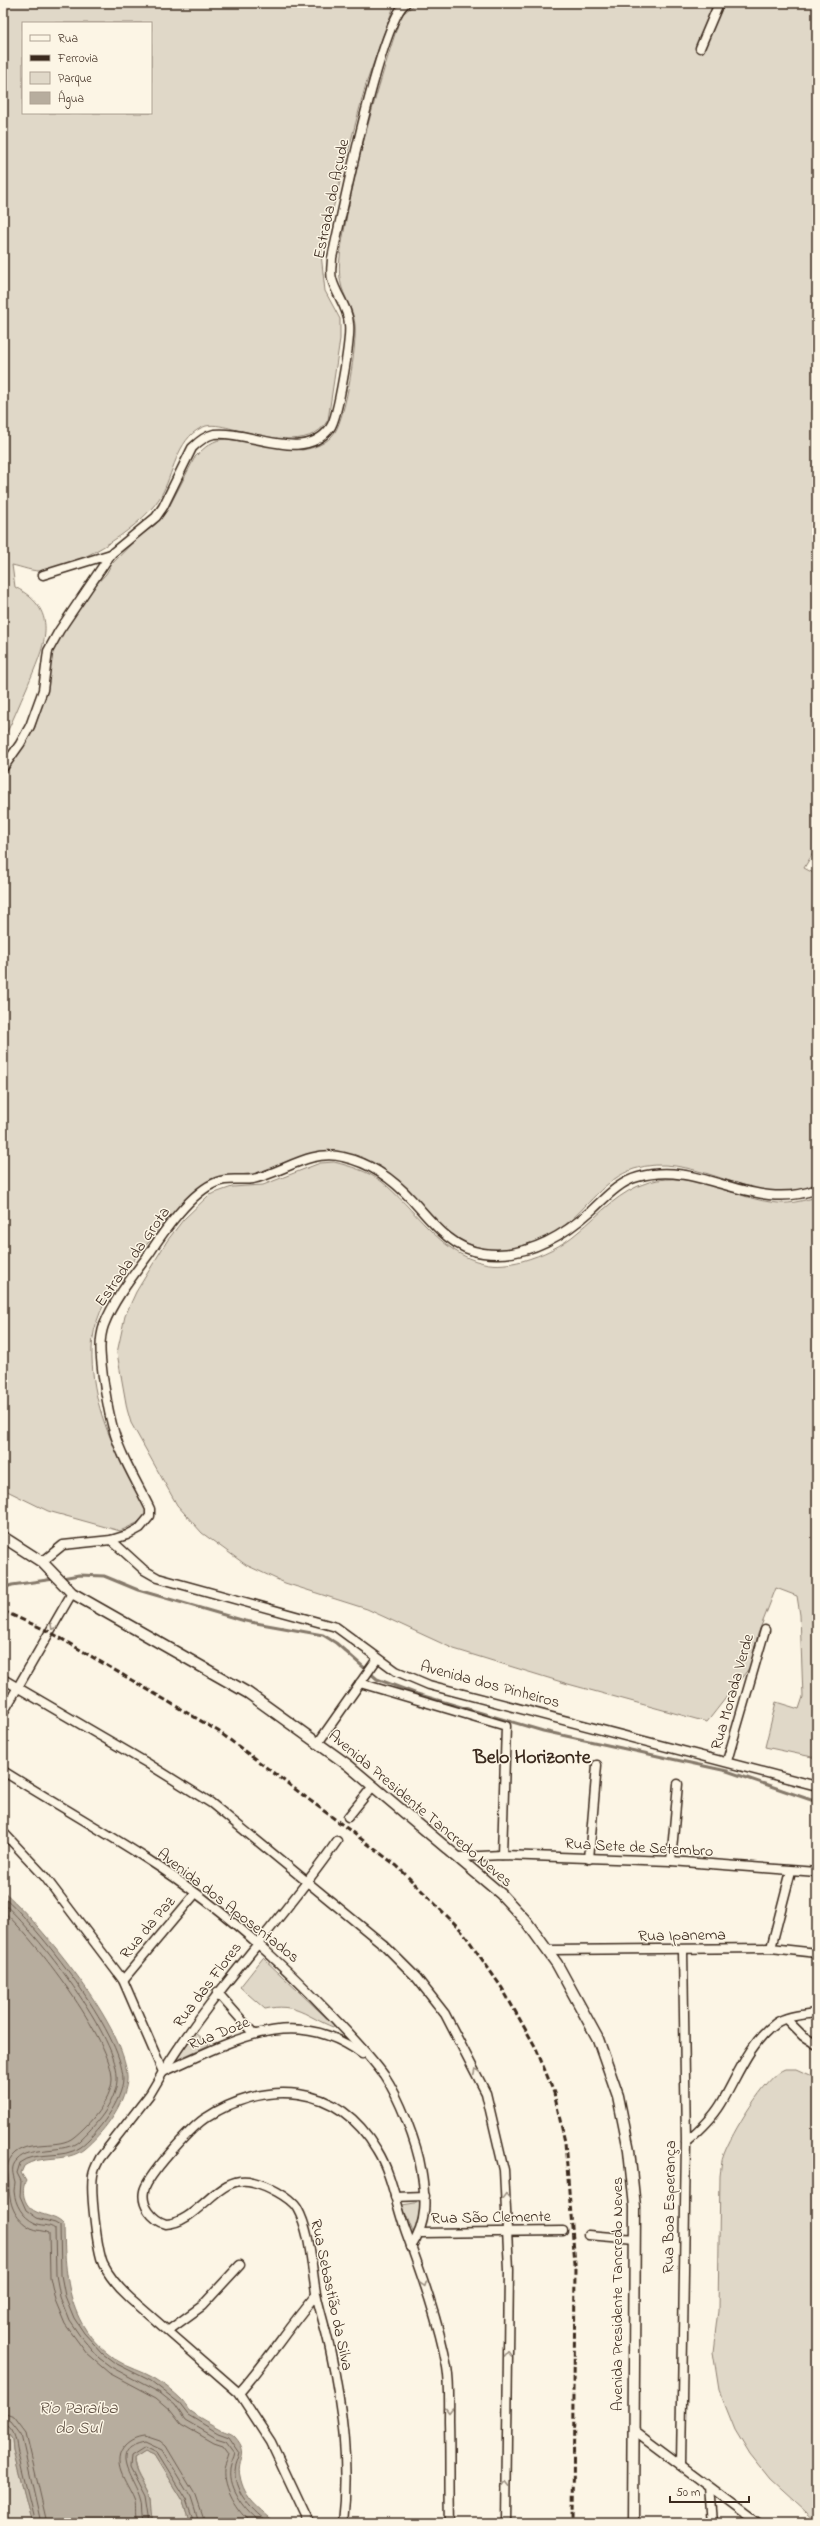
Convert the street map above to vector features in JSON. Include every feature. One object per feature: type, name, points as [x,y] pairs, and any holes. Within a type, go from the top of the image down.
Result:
[{"type":"street","name":"Estrada do Açude","points":[[3,768],[20,744],[40,700],[48,652],[88,585],[111,554],[121,544],[156,517],[163,506],[186,456],[203,439],[214,434],[271,443],[301,444],[319,438],[331,427],[342,379],[349,324],[341,297],[332,279],[332,258],[367,107],[388,34],[396,14],[406,3]]},
{"type":"street","points":[[700,48],[719,3]]},
{"type":"street","points":[[43,575],[111,554]]},
{"type":"street","name":"Estrada da Grota","points":[[111,1540],[140,1528],[149,1518],[151,1512],[122,1454],[111,1422],[100,1355],[104,1325],[114,1306],[159,1239],[191,1202],[216,1182],[254,1178],[314,1156],[342,1156],[368,1166],[388,1178],[433,1224],[457,1242],[473,1251],[499,1254],[526,1249],[549,1241],[573,1225],[624,1182],[653,1173],[689,1176],[759,1195],[778,1197],[791,1197],[817,1189]]},
{"type":"street","name":"Avenida Presidente Tancredo Neves","points":[[3,1537],[45,1564],[70,1592],[248,1693],[318,1743],[373,1786],[501,1894],[548,1950],[598,2039],[618,2096],[631,2162],[635,2207],[633,2523]]},
{"type":"street","points":[[45,1564],[64,1545],[111,1540]]},
{"type":"street","name":"Avenida dos Pinheiros","points":[[111,1540],[144,1570],[158,1578],[336,1627],[375,1661],[429,1685],[669,1748],[728,1761],[817,1786]]},
{"type":"street","points":[[3,1713],[70,1592]]},
{"type":"street","name":"Rua Morada Verde","points":[[728,1761],[765,1630]]},
{"type":"street","points":[[318,1743],[375,1661]]},
{"type":"street","points":[[3,1679],[207,1800],[348,1914],[396,1956],[433,1998],[454,2029],[486,2093],[493,2117],[504,2170],[509,2277],[506,2523]]},
{"type":"street","points":[[362,1680],[506,1726],[502,1855]]},
{"type":"street","points":[[589,1859],[597,1765]]},
{"type":"street","name":"Avenida dos Aposentados","points":[[3,1771],[147,1859],[257,1942],[303,1985],[374,2063],[390,2086],[410,2131],[420,2161],[425,2196],[421,2233],[411,2247]]},
{"type":"street","points":[[671,1862],[678,1784]]},
{"type":"street","points":[[348,1816],[373,1786]]},
{"type":"street","points":[[3,1832],[45,1877],[123,1980],[163,2072]]},
{"type":"street","name":"Rua das Flores","points":[[309,2523],[271,2442],[239,2393],[169,2330],[130,2298],[109,2275],[100,2256],[92,2176],[97,2164],[150,2094],[163,2072],[217,1992],[257,1942],[309,1882],[337,1841]]},
{"type":"street","name":"Rua Sete de Setembro","points":[[459,1857],[502,1855],[671,1862],[817,1872]]},
{"type":"street","points":[[771,1948],[791,1871]]},
{"type":"street","name":"Rua da Paz","points":[[123,1980],[195,1894]]},
{"type":"street","name":"Rua Ipanema","points":[[548,1950],[683,1950],[771,1948],[817,1953]]},
{"type":"street","name":"Rua Boa Esperança","points":[[681,2465],[686,2142],[683,1950]]},
{"type":"street","points":[[217,1992],[253,2033]]},
{"type":"street","points":[[686,2142],[708,2121],[720,2104],[744,2062],[776,2022],[817,2013]]},
{"type":"street","points":[[786,2019],[803,2036],[817,2045]]},
{"type":"street","name":"Rua Doze","points":[[163,2072],[253,2033],[292,2028],[317,2032],[344,2043],[374,2063]]},
{"type":"street","name":"Rua Sebastião da Silva","points":[[344,2523],[345,2434],[330,2351],[316,2295],[308,2237],[293,2203],[254,2182],[241,2181],[228,2185],[182,2218],[166,2224],[152,2216],[145,2205],[144,2196],[146,2185],[178,2144],[199,2122],[246,2098],[275,2091],[308,2095],[344,2114],[354,2122],[378,2151],[411,2247]]},
{"type":"street","points":[[395,2197],[425,2196]]},
{"type":"street","name":"Rua São Clemente","points":[[421,2233],[563,2230]]},
{"type":"street","points":[[588,2235],[635,2239]]},
{"type":"street","points":[[411,2247],[447,2368],[450,2523]]},
{"type":"street","points":[[169,2330],[202,2306],[240,2265]]},
{"type":"street","points":[[239,2393],[265,2364],[298,2315],[316,2295]]},
{"type":"street","points":[[634,2430],[758,2523]]},
{"type":"street","points":[[710,2488],[713,2523]]},
{"type":"green space","points":[[3,3],[395,3],[366,84],[321,254],[325,291],[340,319],[340,339],[328,420],[320,430],[309,436],[285,439],[258,435],[213,425],[197,430],[183,445],[163,492],[155,505],[143,518],[128,530],[93,553],[59,568],[40,571],[12,565],[15,587],[30,597],[39,608],[44,619],[45,632],[39,658],[3,740]]},
{"type":"green space","points":[[417,3],[817,3],[817,851],[815,850],[804,868],[817,875],[817,1185],[797,1191],[776,1192],[736,1183],[695,1170],[675,1166],[655,1165],[634,1169],[623,1174],[596,1194],[572,1219],[553,1233],[542,1239],[523,1245],[509,1249],[494,1250],[472,1245],[457,1238],[356,1157],[341,1153],[328,1151],[317,1152],[251,1176],[218,1178],[205,1183],[195,1190],[181,1204],[119,1279],[100,1313],[94,1331],[92,1365],[96,1394],[100,1409],[116,1451],[140,1493],[146,1511],[145,1516],[137,1523],[120,1531],[48,1511],[3,1489],[3,773],[35,727],[51,655],[65,629],[87,594],[106,574],[111,565],[136,539],[156,524],[168,509],[195,457],[213,442],[222,439],[302,450],[321,444],[329,439],[335,432],[347,396],[355,335],[353,315],[340,282],[339,269],[348,209],[368,125],[401,15]]},
{"type":"green space","points":[[334,1162],[358,1169],[376,1177],[428,1228],[454,1250],[468,1258],[493,1264],[508,1264],[522,1261],[552,1250],[572,1237],[619,1197],[638,1186],[649,1182],[666,1179],[682,1179],[714,1186],[746,1197],[779,1203],[817,1197],[817,1758],[765,1747],[776,1702],[799,1709],[803,1697],[800,1615],[797,1596],[776,1588],[758,1634],[750,1667],[707,1722],[568,1684],[454,1649],[367,1609],[285,1583],[246,1565],[202,1533],[177,1505],[131,1423],[127,1409],[117,1353],[125,1316],[136,1292],[167,1241],[183,1220],[209,1195],[232,1187],[263,1185],[320,1163]]},
{"type":"green space","points":[[263,1958],[334,2025],[333,2027],[293,2009],[276,2007],[265,2009],[240,1987]]},
{"type":"green space","points":[[195,2033],[209,2045],[176,2060]]},
{"type":"green space","points":[[785,2069],[797,2069],[817,2078],[817,2523],[770,2480],[750,2455],[735,2430],[719,2390],[713,2352],[718,2310],[720,2176],[722,2159],[741,2120],[759,2094],[768,2082]]},
{"type":"green space","points":[[421,2202],[415,2237],[402,2205]]},
{"type":"green space","points":[[3,2427],[12,2439],[13,2450],[32,2523],[3,2523]]},
{"type":"green space","points":[[145,2451],[154,2455],[183,2502],[190,2523],[154,2523],[149,2496],[137,2473],[134,2463],[134,2458]]},
{"type":"water","name":"Rio Paraiba do Sul","points":[[3,1891],[19,1906],[59,1952],[99,2008],[114,2035],[124,2060],[127,2081],[122,2100],[117,2110],[98,2136],[84,2149],[70,2156],[38,2160],[24,2166],[21,2173],[26,2181],[23,2193],[27,2204],[36,2212],[54,2218],[64,2225],[68,2283],[79,2318],[89,2334],[101,2348],[118,2361],[158,2380],[179,2397],[190,2411],[205,2421],[233,2435],[240,2443],[242,2448],[243,2453],[239,2470],[245,2491],[254,2503],[276,2523],[190,2523],[183,2502],[154,2455],[145,2451],[134,2458],[134,2463],[137,2473],[149,2496],[154,2523],[32,2523],[13,2450],[12,2439],[3,2427]]},
{"type":"waterway","points":[[62,1578],[79,1575],[104,1576],[138,1590],[245,1621],[323,1635],[336,1643],[377,1679],[417,1694],[543,1731],[727,1771],[817,1802]]},
{"type":"waterway","points":[[3,1588],[12,1585],[54,1579]]},
{"type":"railway","points":[[3,1611],[50,1632],[218,1731],[397,1866],[463,1932],[502,1988],[536,2048],[554,2093],[565,2142],[575,2264],[573,2523]]},
{"type":"district","name":"Belo Horizonte","points":[[532,1758]]}]
